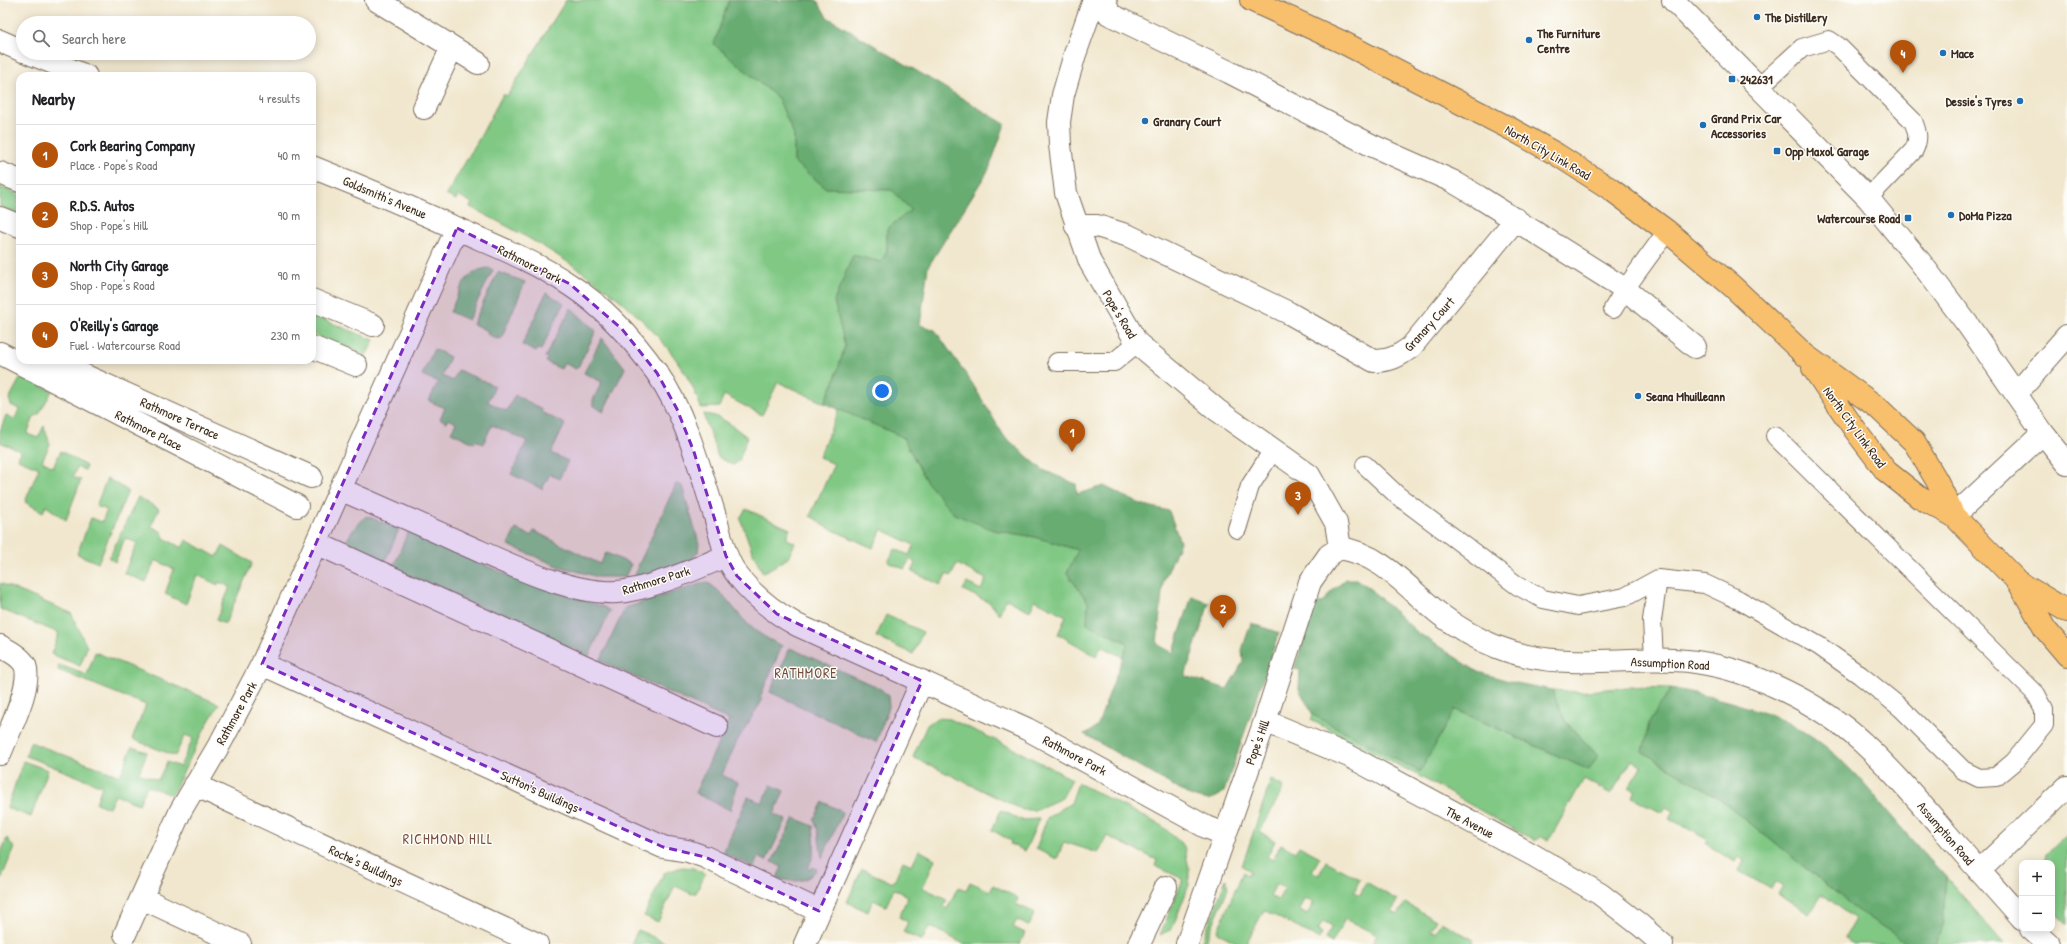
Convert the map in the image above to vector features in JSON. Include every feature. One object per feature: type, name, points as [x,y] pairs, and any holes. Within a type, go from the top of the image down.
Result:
[{"type":"highway","name":"North City Link Road","points":[[1254,0],[1369,56],[1556,154],[1609,188],[1667,231],[1732,286],[1805,355],[1877,407],[1914,442],[1937,481],[1954,516]]},
{"type":"highway","name":"North City Link Road","points":[[1805,355],[1855,430],[1886,471],[1920,498],[1954,516],[2019,582],[2067,611]]},
{"type":"highway","name":"North City Link Road","points":[[2019,582],[2046,629],[2067,655]]},
{"type":"street","points":[[376,0],[478,63]]},
{"type":"street","name":"Pope's Road","points":[[1094,0],[1072,61],[1063,95],[1059,122],[1060,146],[1066,193],[1076,226],[1090,262],[1137,343],[1218,410],[1309,475],[1336,523],[1340,548]]},
{"type":"street","points":[[1105,0],[1109,14],[1228,72],[1370,145],[1452,181],[1516,219],[1624,289],[1695,347]]},
{"type":"street","points":[[1673,0],[1868,198],[1921,263],[1968,325],[2043,433],[2067,463]]},
{"type":"street","points":[[0,41],[16,48]]},
{"type":"street","points":[[424,108],[452,47]]},
{"type":"street","points":[[46,60],[76,72]]},
{"type":"street","name":"Goldsmith's Avenue","points":[[316,169],[457,228]]},
{"type":"street","points":[[0,173],[16,179]]},
{"type":"street","points":[[0,218],[16,224]]},
{"type":"street","name":"Granary Court","points":[[1076,226],[1097,226],[1129,236],[1289,313],[1374,361],[1385,361],[1397,358],[1411,347],[1516,219]]},
{"type":"street","name":"Rathmore Park","points":[[125,934],[178,817],[226,733],[262,664],[457,228],[517,256],[570,284],[598,306],[622,329],[658,373],[677,409],[694,452],[726,556],[737,576],[753,593],[777,614],[797,625],[1027,729],[1206,827],[1224,834]]},
{"type":"street","points":[[316,302],[373,325]]},
{"type":"street","points":[[2016,394],[2067,336]]},
{"type":"street","points":[[0,338],[16,345]]},
{"type":"street","points":[[316,349],[356,365]]},
{"type":"street","name":"Rathmore Place","points":[[0,353],[16,361]]},
{"type":"street","name":"Rathmore Place","points":[[21,364],[297,506]]},
{"type":"street","name":"Rathmore Terrace","points":[[59,364],[310,477]]},
{"type":"street","points":[[1954,516],[2043,433]]},
{"type":"street","name":"Rathmore Park","points":[[340,489],[529,572],[571,586],[593,590],[617,592],[634,590],[672,578],[726,556]]},
{"type":"street","points":[[316,543],[717,727]]},
{"type":"street","name":"Assumption Road","points":[[1340,548],[1355,550],[1378,562],[1442,616],[1472,635],[1497,647],[1525,656],[1554,661],[1582,663],[1654,660],[1695,662],[1727,668],[1779,688],[1802,700],[1862,742],[2019,916]]},
{"type":"street","name":"Pope's Hill","points":[[1187,944],[1224,834],[1265,720],[1310,582],[1329,555],[1340,548]]},
{"type":"street","points":[[0,646],[15,655],[24,664],[27,676],[25,689],[0,754]]},
{"type":"street","name":"Sutton's Buildings","points":[[262,664],[663,847],[688,851],[705,857],[819,911]]},
{"type":"street","points":[[805,944],[922,681]]},
{"type":"street","name":"The Avenue","points":[[1265,720],[1349,756],[1533,856],[1600,894],[1662,944]]},
{"type":"street","name":"Roche's Buildings","points":[[195,785],[537,944]]},
{"type":"street","name":"Assumption Road","points":[[1979,871],[2067,787]]},
{"type":"street","points":[[1144,942],[1166,887]]},
{"type":"street","points":[[142,898],[240,944]]},
{"type":"street","points":[[2034,932],[2048,944]]},
{"type":"lane","points":[[1758,88],[1802,48],[1829,40],[1844,51],[1913,122],[1917,132],[1918,141],[1914,150],[1868,198]]},
{"type":"lane","points":[[1609,305],[1624,289],[1667,231]]},
{"type":"lane","points":[[1057,362],[1114,362],[1137,343]]},
{"type":"lane","points":[[1365,465],[1397,495],[1518,586],[1542,599],[1578,606],[1590,604],[1625,597],[1658,579],[1705,584],[1739,600],[1819,646],[1860,675],[1901,708],[1964,770],[1979,778],[1996,777],[2014,762],[2044,725],[2044,710],[2036,694],[1775,436]]},
{"type":"lane","points":[[1237,529],[1250,486],[1273,450]]},
{"type":"lane","points":[[1654,660],[1652,620],[1658,579]]},
{"type":"highlighted area","points":[[457,228],[570,284],[622,329],[657,373],[677,409],[694,452],[726,556],[737,576],[777,614],[922,681],[819,911],[705,857],[663,847],[262,664]]},
{"type":"green space","points":[[566,0],[729,0],[714,44],[778,98],[794,135],[794,162],[826,188],[892,190],[911,210],[887,229],[887,251],[881,262],[853,256],[834,301],[845,346],[834,382],[824,403],[778,382],[762,415],[724,395],[719,407],[701,408],[686,375],[664,344],[636,315],[605,288],[571,264],[536,243],[470,207],[472,203],[458,195],[456,200],[446,195],[503,94],[507,96]]},
{"type":"green space","points":[[729,0],[817,0],[827,17],[1005,124],[989,169],[928,267],[920,325],[935,330],[972,383],[1004,436],[1043,470],[1076,484],[1077,494],[1104,486],[1140,504],[1169,511],[1180,542],[1163,583],[1157,644],[1173,653],[1192,596],[1209,603],[1185,676],[1227,689],[1243,662],[1242,650],[1251,623],[1279,633],[1224,792],[1215,798],[1202,799],[1187,794],[1084,734],[1090,732],[1098,724],[1128,643],[1087,624],[1088,602],[1067,573],[1078,550],[1035,537],[993,530],[954,514],[926,481],[903,437],[824,403],[834,382],[845,346],[834,301],[853,255],[881,262],[887,251],[887,229],[911,210],[892,190],[826,188],[794,162],[794,135],[778,98],[714,44]]},
{"type":"green space","points":[[0,187],[16,193],[16,213],[0,207]]},
{"type":"green space","points":[[488,268],[493,270],[468,320],[450,312],[463,284],[468,278],[473,273]]},
{"type":"green space","points":[[498,272],[525,282],[501,339],[497,339],[487,334],[488,331],[473,324]]},
{"type":"green space","points":[[546,293],[564,303],[541,350],[538,349],[536,352],[522,345]]},
{"type":"green space","points":[[571,308],[596,331],[578,367],[576,369],[564,363],[561,369],[546,362],[548,358],[545,357]]},
{"type":"green space","points":[[316,317],[374,340],[366,356],[316,336]]},
{"type":"green space","points":[[602,338],[625,368],[603,412],[593,405],[593,400],[602,382],[584,373]]},
{"type":"green space","points":[[434,349],[450,357],[442,376],[453,381],[458,370],[495,386],[488,402],[507,411],[515,395],[542,409],[541,412],[565,424],[551,453],[568,461],[559,479],[550,474],[542,489],[511,474],[527,441],[492,425],[483,444],[475,440],[474,443],[451,432],[456,423],[448,419],[447,422],[440,419],[445,408],[429,401],[438,382],[422,375]]},
{"type":"green space","points":[[22,375],[52,391],[39,414],[34,417],[27,434],[38,438],[44,426],[50,444],[42,461],[53,467],[61,451],[86,466],[85,470],[77,467],[73,477],[81,480],[66,520],[46,506],[43,512],[25,502],[39,468],[18,459],[20,451],[0,442],[0,431],[6,415],[15,419],[19,409],[11,405],[9,399]]},
{"type":"green space","points":[[839,409],[903,437],[926,481],[993,530],[1035,537],[1079,550],[1067,573],[1088,602],[1087,623],[1128,643],[1123,657],[1101,646],[1096,656],[1058,634],[1066,616],[1035,600],[1030,611],[1006,599],[999,614],[990,603],[963,590],[967,583],[981,590],[986,579],[957,564],[951,576],[946,574],[941,585],[912,572],[916,563],[910,559],[904,569],[888,562],[895,549],[909,555],[914,545],[882,529],[873,548],[822,525],[819,521],[810,516],[834,464],[819,457]]},
{"type":"green space","points":[[703,414],[716,416],[747,437],[739,461],[733,465],[718,457]]},
{"type":"green space","points":[[107,478],[128,491],[98,563],[77,554],[91,518],[102,522],[107,510],[96,506]]},
{"type":"green space","points":[[676,484],[682,486],[699,543],[698,552],[691,560],[639,580],[635,573]]},
{"type":"green space","points":[[138,497],[159,509],[151,526],[162,532],[164,538],[182,548],[186,540],[217,557],[223,546],[252,563],[225,624],[216,620],[230,587],[219,582],[218,585],[197,575],[186,604],[165,594],[174,569],[155,560],[146,582],[124,573],[137,543],[125,538],[115,562],[109,558]]},
{"type":"green space","points":[[746,509],[790,529],[786,538],[795,543],[788,558],[763,573],[752,551],[740,518]]},
{"type":"green space","points":[[367,516],[399,529],[384,564],[344,547],[353,529]]},
{"type":"green space","points":[[516,529],[531,536],[534,531],[600,564],[606,553],[631,564],[625,577],[598,577],[558,566],[508,545]]},
{"type":"green space","points":[[408,532],[522,581],[604,607],[610,611],[589,656],[393,568]]},
{"type":"green space","points":[[1346,579],[1356,579],[1369,588],[1417,632],[1478,672],[1516,683],[1552,690],[1565,721],[1598,756],[1589,770],[1455,709],[1420,772],[1313,715],[1299,689],[1300,670],[1294,669],[1317,602],[1323,603],[1331,592]]},
{"type":"green space","points":[[706,582],[718,590],[752,628],[782,646],[760,697],[763,699],[737,741],[722,775],[738,783],[730,810],[695,793],[729,720],[600,661],[625,608]]},
{"type":"green space","points":[[0,583],[71,613],[87,647],[80,666],[51,654],[59,633],[0,609]]},
{"type":"green space","points":[[886,615],[923,632],[913,654],[876,637]]},
{"type":"green space","points":[[790,648],[881,689],[888,696],[889,707],[876,742],[770,692]]},
{"type":"green space","points":[[95,652],[219,704],[205,728],[172,795],[147,786],[139,804],[115,795],[109,808],[96,803],[102,786],[26,756],[30,742],[120,776],[132,747],[147,752],[139,773],[158,780],[167,762],[180,767],[193,738],[185,735],[175,756],[132,739],[146,705],[58,670],[59,665],[87,675]]},
{"type":"green space","points":[[1628,687],[1671,688],[1649,723],[1643,752],[1720,799],[1860,912],[1909,944],[1853,944],[1844,938],[1855,919],[1822,894],[1809,914],[1778,894],[1783,886],[1775,882],[1771,889],[1739,871],[1744,861],[1738,857],[1735,862],[1706,844],[1708,840],[1669,818],[1673,811],[1666,807],[1662,813],[1632,797],[1636,791],[1629,787],[1641,766],[1632,760],[1611,794],[1584,779],[1549,840],[1541,836],[1535,841],[1419,776],[1311,720],[1313,715],[1420,771],[1454,709],[1589,770],[1598,756],[1565,721],[1552,690],[1578,692]]},
{"type":"green space","points":[[1671,688],[1727,701],[1766,713],[1801,730],[1817,740],[1840,759],[1946,877],[1943,923],[1936,944],[1909,944],[1860,912],[1720,799],[1643,752],[1649,723]]},
{"type":"green space","points":[[937,718],[950,719],[1008,746],[1072,779],[1062,798],[1035,810],[1023,810],[913,757],[927,725]]},
{"type":"green space","points":[[23,761],[48,770],[31,817],[7,808]]},
{"type":"green space","points":[[1271,780],[1284,787],[1260,832],[1275,841],[1267,857],[1273,860],[1281,844],[1295,852],[1299,846],[1320,857],[1312,871],[1319,875],[1326,861],[1360,879],[1354,892],[1360,895],[1366,882],[1397,900],[1392,912],[1398,915],[1405,903],[1436,920],[1430,930],[1435,932],[1441,922],[1474,940],[1472,944],[1395,944],[1389,941],[1387,944],[1372,944],[1377,935],[1345,919],[1332,943],[1325,939],[1332,926],[1323,921],[1318,930],[1322,933],[1319,939],[1264,910],[1246,944],[1239,944],[1217,932],[1243,872],[1248,875],[1250,871],[1242,866]],"holes":[[[1276,884],[1285,888],[1278,900],[1270,896]],[[1305,898],[1314,903],[1307,914],[1299,909]]]},
{"type":"green space","points":[[1078,783],[1162,826],[1184,846],[1189,868],[1189,885],[1172,929],[1160,935],[1183,879],[1155,866],[1157,860],[1107,836],[1098,853],[1064,842],[1057,859],[1036,849],[1047,818],[1071,803]]},
{"type":"green space","points":[[771,785],[784,791],[774,814],[786,820],[766,861],[758,857],[754,867],[723,853],[748,797],[762,803]]},
{"type":"green space","points":[[823,802],[843,812],[822,858],[818,831],[814,819]]},
{"type":"green space","points":[[1001,810],[1021,820],[1039,819],[1025,851],[1010,844],[1011,841],[992,830]]},
{"type":"green space","points":[[794,818],[813,826],[814,848],[808,868],[810,870],[813,867],[817,869],[809,877],[799,881],[789,881],[777,878],[782,867],[772,862]]},
{"type":"green space","points":[[2067,835],[2067,926],[2055,911],[2055,860],[2045,860],[2046,854]]},
{"type":"green space","points":[[7,838],[14,848],[0,882],[0,855]]},
{"type":"green space","points":[[919,850],[935,859],[923,888],[947,899],[944,906],[947,909],[958,887],[966,890],[970,882],[990,891],[993,885],[1018,898],[1016,904],[1035,913],[1028,926],[1017,920],[1013,927],[1025,933],[1020,944],[964,944],[929,926],[922,941],[903,932],[908,922],[899,917],[908,896],[894,889],[886,906],[873,900],[868,912],[847,902],[862,869],[893,883],[903,861],[912,865]]},
{"type":"green space","points":[[682,867],[693,868],[705,874],[696,893],[692,894],[675,886],[658,922],[644,916],[664,873]]},
{"type":"green space","points":[[1946,877],[2004,944],[1936,944],[1943,923]]},
{"type":"green space","points":[[1226,879],[1228,888],[1207,939],[1207,944],[1201,944]]},
{"type":"green space","points":[[638,930],[668,944],[631,944]]},
{"type":"place","name":"The Distillery","points":[[1757,17]]},
{"type":"place","name":"The Furniture Centre","points":[[1529,40]]},
{"type":"place","name":"Mace","points":[[1943,53]]},
{"type":"place","name":"O'Reilly's Garage","points":[[1903,73]]},
{"type":"place","name":"242631","points":[[1732,79]]},
{"type":"place","name":"Dessie's Tyres","points":[[2020,101]]},
{"type":"place","name":"Granary Court","points":[[1145,121]]},
{"type":"place","name":"Grand Prix Car Accessories","points":[[1703,125]]},
{"type":"place","name":"Opp Maxol Garage","points":[[1777,151]]},
{"type":"place","name":"DoMa Pizza","points":[[1951,215]]},
{"type":"place","name":"Watercourse Road","points":[[1908,218]]},
{"type":"place","name":"Seana Mhuilleann","points":[[1638,396]]},
{"type":"place","name":"Cork Bearing Company","points":[[1072,452]]},
{"type":"place","name":"North City Garage","points":[[1298,515]]},
{"type":"place","name":"R.D.S. Autos","points":[[1223,628]]},
{"type":"district","name":"RATHMORE","points":[[806,673]]},
{"type":"district","name":"RICHMOND HILL","points":[[448,839]]}]
